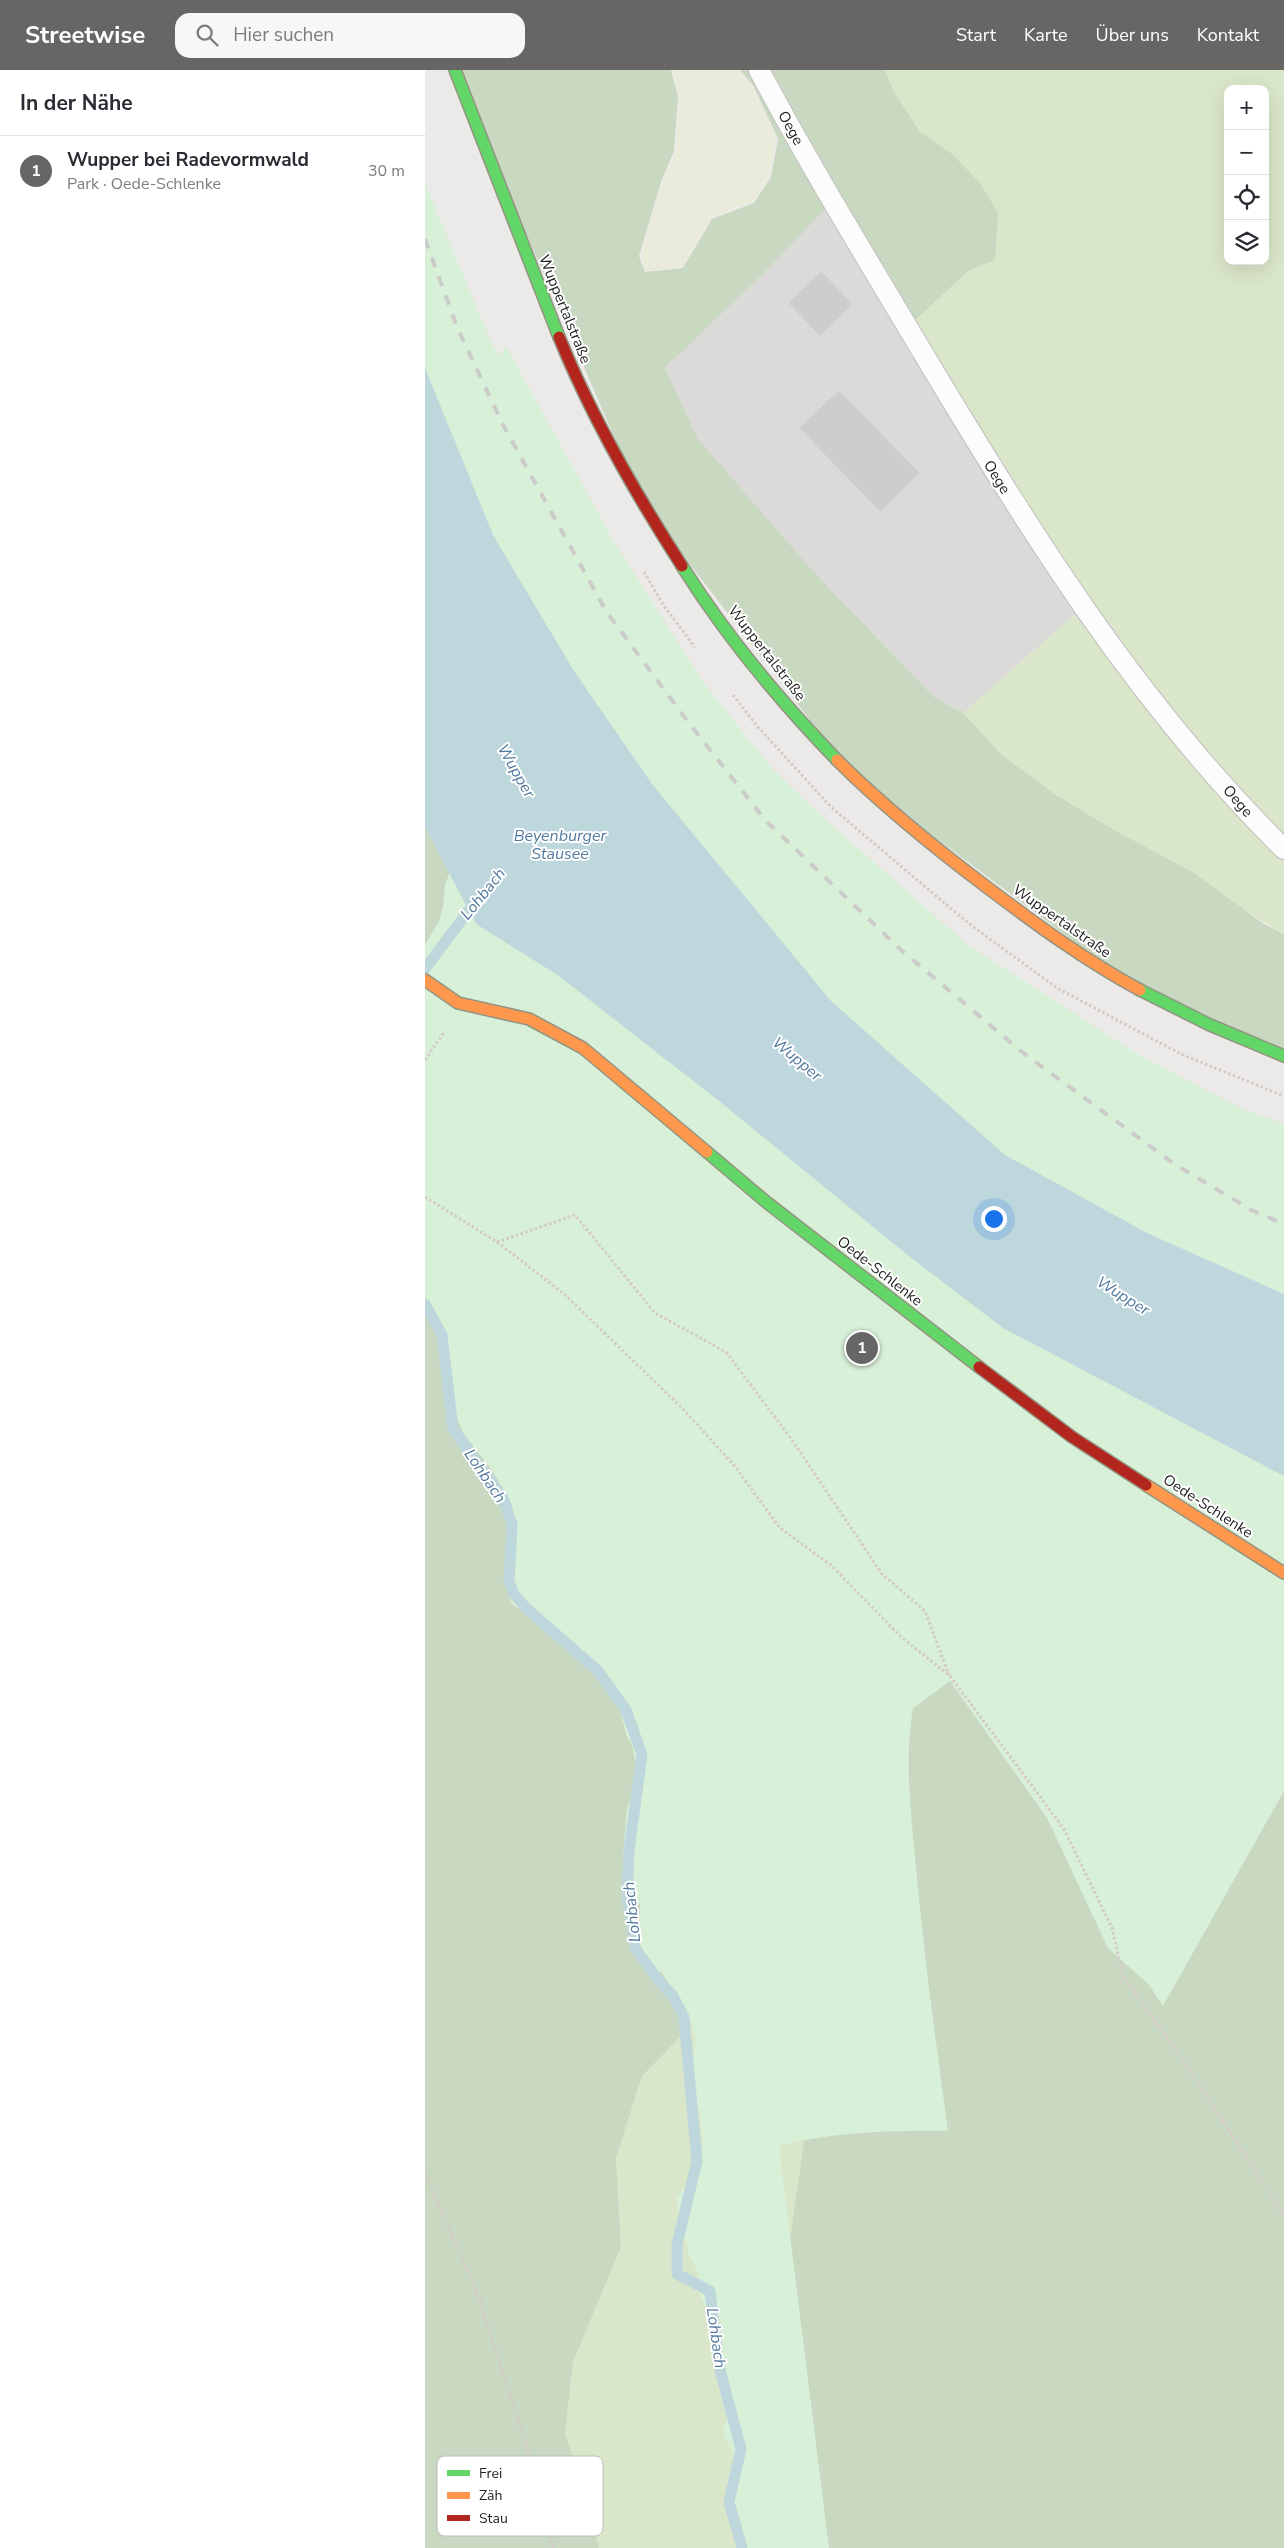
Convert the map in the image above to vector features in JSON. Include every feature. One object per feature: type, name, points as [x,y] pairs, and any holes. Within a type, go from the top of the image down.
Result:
[{"type":"main road","name":"Wuppertalstraße","points":[[455,70],[567,358],[603,431],[643,503],[693,584],[789,707],[853,776],[905,824],[1075,952],[1135,988],[1199,1021],[1284,1056]]},
{"type":"main road","name":"Oede-Schlenke","points":[[425,980],[458,1003],[529,1019],[555,1031],[583,1048],[765,1201],[1018,1397],[1072,1437],[1284,1573]]},
{"type":"lane","name":"Oege","points":[[759,70],[832,201],[999,481],[1082,608],[1151,698],[1249,814],[1284,849]]},
{"type":"path","points":[[425,1197],[497,1242],[563,1293],[677,1402],[733,1464],[780,1528],[832,1566],[901,1638],[950,1676],[1064,1829],[1112,1928],[1123,1976],[1180,2056],[1284,2215]]},
{"type":"path","points":[[497,1242],[575,1215],[655,1313],[726,1352],[793,1440],[882,1574],[925,1611],[950,1676]]},
{"type":"path","points":[[425,2173],[479,2297],[529,2456]]},
{"type":"shaded area","points":[[672,70],[738,70],[753,87],[776,138],[769,176],[753,201],[712,217],[683,267],[645,271],[641,255],[662,183],[676,152],[679,97]]},
{"type":"shaded area","points":[[832,201],[1082,608],[963,713],[934,697],[760,513],[698,439],[665,368],[763,274]]},
{"type":"green space","points":[[455,70],[671,70],[678,97],[674,151],[661,182],[639,256],[645,272],[683,268],[712,219],[754,203],[771,177],[778,139],[754,87],[740,70],[885,70],[893,90],[920,132],[951,153],[980,183],[998,213],[995,260],[968,271],[908,327],[832,202],[763,274],[665,368],[698,439],[811,569],[934,697],[963,713],[1003,756],[1056,795],[1114,830],[1194,873],[1264,924],[1284,934],[1284,1056],[1136,988],[853,776],[643,503]]},
{"type":"green space","points":[[885,70],[1284,70],[1284,934],[1056,795],[1003,756],[963,713],[1082,608],[908,327],[968,271],[995,260],[951,153],[920,132],[893,90]]},
{"type":"green space","points":[[425,183],[489,337],[499,356],[506,346],[613,540],[703,682],[769,765],[817,812],[968,945],[1144,1058],[1245,1110],[1284,1124],[1284,1791],[1163,2006],[1149,1985],[1108,1948],[1047,1818],[950,1681],[913,1708],[909,1748],[910,1807],[926,1966],[948,2131],[863,2133],[800,2141],[779,2146],[829,2548],[740,2548],[727,2505],[736,2467],[732,2450],[726,2441],[723,2430],[728,2412],[714,2356],[721,2322],[704,2304],[699,2294],[699,2276],[689,2254],[676,2199],[697,2169],[703,2145],[700,2113],[691,2066],[696,2039],[686,2009],[662,1973],[643,1960],[640,1940],[640,1905],[627,1882],[623,1856],[627,1808],[636,1787],[638,1773],[632,1745],[626,1734],[619,1703],[611,1692],[552,1633],[512,1604],[503,1578],[515,1525],[512,1505],[492,1470],[463,1433],[446,1391],[447,1372],[435,1324],[425,1302],[425,945],[439,921],[443,907],[445,885],[484,780],[425,694]]},
{"type":"green space","points":[[425,827],[476,924],[1284,1476],[1284,2548],[802,2548],[790,2240],[808,2114],[689,1936],[691,2026],[642,2076],[616,2158],[621,2247],[573,2362],[565,2433],[573,2456],[437,2456],[437,2536],[596,2536],[599,2548],[425,2548]]},
{"type":"green space","points":[[689,1936],[808,2114],[802,2548],[599,2548],[596,2536],[603,2536],[603,2456],[573,2456],[565,2433],[573,2362],[621,2247],[616,2158],[642,2076],[691,2026]]},
{"type":"water","name":"Beyenburger Stausee","points":[[425,368],[493,535],[574,671],[652,784],[831,1001],[1005,1155],[1147,1233],[1284,1294],[1284,1476],[1003,1328],[910,1257],[719,1101],[559,976],[476,924],[425,827]]},
{"type":"building","points":[[821,272],[852,304],[820,335],[789,303]]},
{"type":"building","points":[[839,391],[919,473],[880,511],[800,428]]},
{"type":"waterway","name":"Lohbach","points":[[425,969],[478,898]]},
{"type":"waterway","name":"Lohbach","points":[[425,1304],[442,1335],[453,1429],[503,1498],[512,1524],[509,1581],[514,1594],[526,1608],[598,1671],[626,1710],[642,1755],[629,1850],[627,1896],[635,1948],[658,1980],[673,1996],[684,2017],[697,2161],[677,2244],[677,2274],[710,2291],[719,2366],[741,2449],[729,2502],[742,2548]]},
{"type":"railway","points":[[425,239],[457,327],[503,425],[606,611],[685,718],[766,821],[900,949],[1022,1052],[1173,1163],[1251,1210],[1284,1224]]},
{"type":"traffic: fast","points":[[455,70],[559,337]]},
{"type":"traffic: fast","points":[[682,566],[754,667],[837,760]]},
{"type":"traffic: fast","points":[[1140,990],[1210,1025],[1284,1056]]},
{"type":"traffic: fast","points":[[707,1152],[765,1201],[979,1367]]},
{"type":"traffic: slow","points":[[837,760],[910,827],[988,888],[1081,955],[1140,990]]},
{"type":"traffic: slow","points":[[425,980],[458,1003],[529,1019],[583,1048],[707,1152]]},
{"type":"traffic: slow","points":[[1146,1485],[1284,1573]]},
{"type":"traffic: jam","points":[[559,337],[586,397],[615,454],[682,566]]},
{"type":"traffic: jam","points":[[979,1367],[1072,1437],[1146,1485]]},
{"type":"place","name":"Wupper bei Radevormwald","points":[[862,1348]]},
{"type":"water label","name":"Wupper","points":[[516,771]]},
{"type":"water label","name":"Wupper","points":[[797,1059]]},
{"type":"water label","name":"Wupper","points":[[1123,1296]]}]
